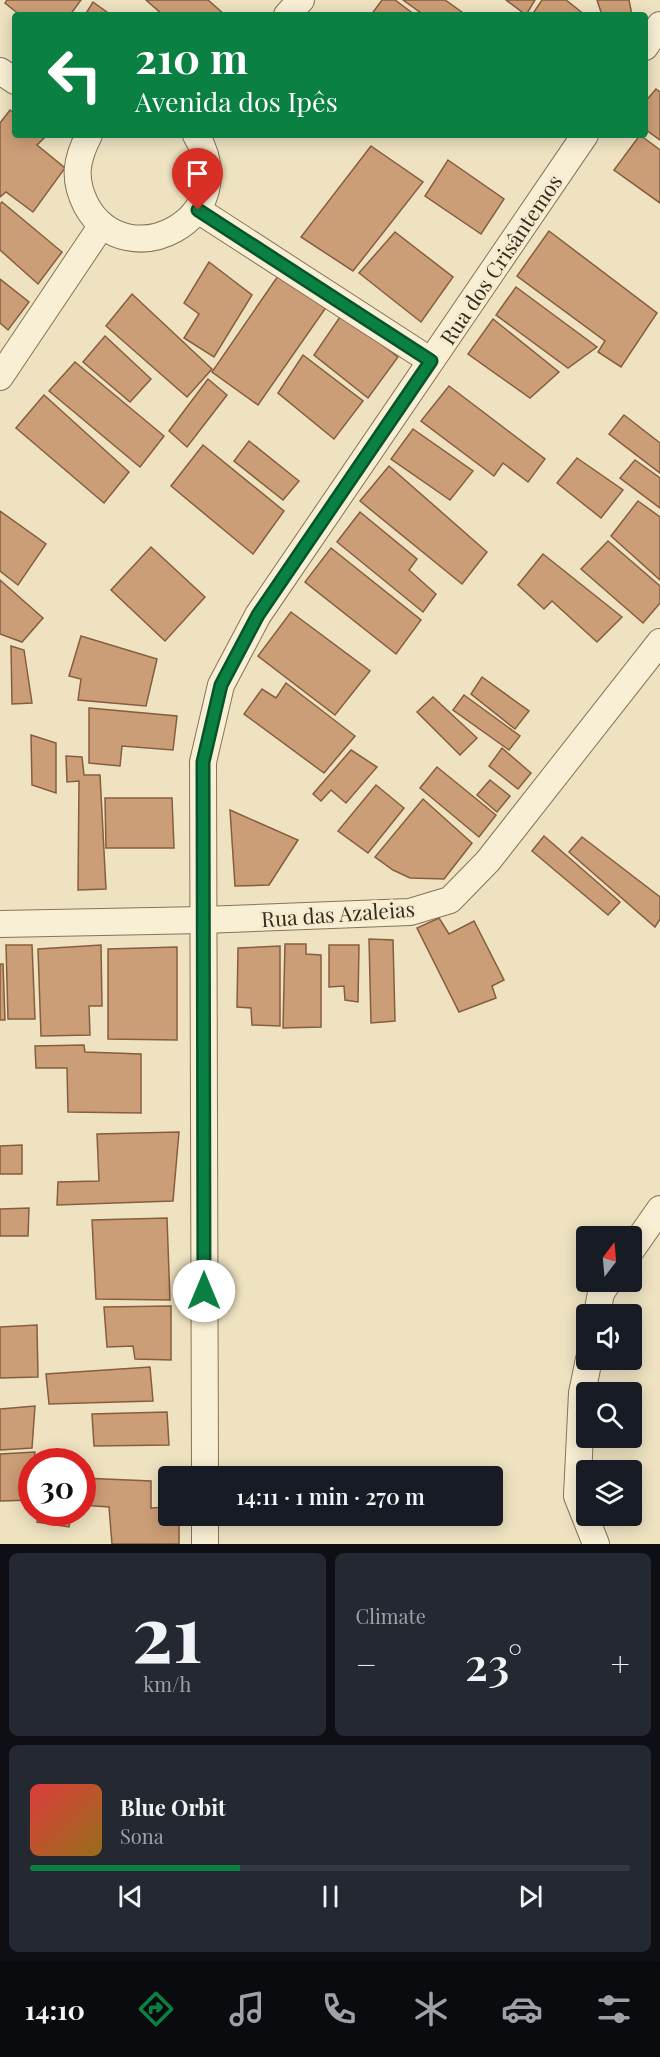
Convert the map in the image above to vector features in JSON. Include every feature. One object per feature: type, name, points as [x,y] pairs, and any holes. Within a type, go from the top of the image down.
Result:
[{"type":"street","points":[[290,12],[301,0]]},
{"type":"street","points":[[648,43],[660,25]]},
{"type":"street","points":[[88,138],[80,153],[77,173],[81,194],[90,212],[102,225],[124,236],[145,239],[166,235],[184,225],[198,210],[206,192],[209,172],[206,153],[198,138]]},
{"type":"street","name":"Rua dos Crisântemos","points":[[205,1466],[203,762],[221,685],[258,615],[583,138]]},
{"type":"street","points":[[198,210],[431,361]]},
{"type":"street","points":[[0,377],[102,225]]},
{"type":"street","name":"Rua das Azaleias","points":[[0,924],[203,920],[410,912],[450,900],[488,861],[660,642]]},
{"type":"street","points":[[642,1235],[660,1209]]},
{"type":"street","points":[[587,1370],[582,1393],[577,1496],[596,1544]]},
{"type":"street","points":[[205,1526],[205,1544]]},
{"type":"building","points":[[7,0],[81,0],[72,12],[16,12],[5,3]]},
{"type":"building","points":[[146,0],[208,0],[222,12],[160,12]]},
{"type":"building","points":[[382,0],[395,0],[411,12],[373,12]]},
{"type":"building","points":[[403,0],[445,0],[462,12],[420,12]]},
{"type":"building","points":[[506,0],[535,0],[528,12],[522,12]]},
{"type":"building","points":[[542,0],[566,0],[581,12],[534,12]]},
{"type":"building","points":[[597,0],[629,0],[631,12],[601,12]]},
{"type":"building","points":[[93,2],[107,12],[87,12]]},
{"type":"building","points":[[656,89],[660,92],[660,140],[648,131],[648,98]]},
{"type":"building","points":[[10,110],[12,112],[12,138],[44,138],[37,145],[65,168],[33,212],[6,192],[0,197],[0,123]]},
{"type":"building","points":[[638,138],[644,138],[660,150],[660,203],[614,170]]},
{"type":"building","points":[[371,146],[423,182],[353,271],[301,237]]},
{"type":"building","points":[[448,160],[504,199],[481,234],[425,196]]},
{"type":"building","points":[[2,202],[62,252],[38,284],[0,250],[0,204]]},
{"type":"building","points":[[549,231],[657,313],[621,367],[598,352],[605,341],[517,276]]},
{"type":"building","points":[[395,232],[453,277],[421,322],[359,273]]},
{"type":"building","points":[[209,262],[252,295],[214,357],[184,338],[199,314],[184,303]]},
{"type":"building","points":[[278,276],[327,306],[258,405],[212,372]]},
{"type":"building","points":[[0,279],[29,302],[8,330],[0,323]]},
{"type":"building","points":[[516,287],[597,347],[568,368],[496,315]]},
{"type":"building","points":[[132,294],[212,369],[187,397],[106,326]]},
{"type":"building","points":[[342,314],[398,357],[368,398],[314,355]]},
{"type":"building","points":[[493,319],[559,372],[530,398],[468,354]]},
{"type":"building","points":[[105,336],[151,379],[130,402],[83,362]]},
{"type":"building","points":[[303,355],[363,401],[334,439],[278,393]]},
{"type":"building","points":[[75,362],[164,436],[140,467],[49,391]]},
{"type":"building","points":[[208,379],[227,395],[187,447],[169,431]]},
{"type":"building","points":[[449,386],[545,459],[528,482],[503,463],[494,476],[421,421]]},
{"type":"building","points":[[44,395],[129,472],[104,503],[16,428]]},
{"type":"building","points":[[624,415],[660,443],[660,473],[609,434]]},
{"type":"building","points":[[413,429],[473,471],[450,500],[391,459]]},
{"type":"building","points":[[249,441],[299,481],[283,500],[234,461]]},
{"type":"building","points":[[203,445],[284,511],[253,554],[171,486]]},
{"type":"building","points":[[577,458],[623,490],[601,518],[557,483]]},
{"type":"building","points":[[635,460],[660,478],[660,508],[620,478]]},
{"type":"building","points":[[389,466],[487,552],[462,584],[360,501]]},
{"type":"building","points":[[638,501],[660,517],[660,580],[611,536]]},
{"type":"building","points":[[0,511],[46,544],[18,585],[0,571]]},
{"type":"building","points":[[360,512],[417,559],[409,570],[436,594],[423,612],[337,542]]},
{"type":"building","points":[[608,541],[660,586],[660,603],[643,623],[581,569]]},
{"type":"building","points":[[151,547],[205,597],[165,641],[111,590]]},
{"type":"building","points":[[331,548],[421,620],[396,654],[305,582]]},
{"type":"building","points":[[543,554],[622,617],[597,642],[552,601],[544,609],[518,585]]},
{"type":"building","points":[[0,580],[43,618],[22,642],[0,634]]},
{"type":"building","points":[[291,612],[370,671],[335,715],[258,656]]},
{"type":"building","points":[[81,636],[157,659],[146,706],[78,700],[81,679],[69,676]]},
{"type":"building","points":[[11,646],[24,650],[32,703],[12,704]]},
{"type":"building","points":[[482,677],[529,711],[515,729],[471,694]]},
{"type":"building","points":[[286,683],[355,736],[324,773],[244,714],[262,689],[276,698]]},
{"type":"building","points":[[464,695],[520,736],[509,750],[453,710]]},
{"type":"building","points":[[433,697],[477,738],[460,755],[417,712]]},
{"type":"building","points":[[89,708],[177,716],[173,750],[122,746],[120,766],[89,763]]},
{"type":"building","points":[[31,735],[56,743],[56,793],[32,785]]},
{"type":"building","points":[[502,748],[531,773],[518,789],[489,766]]},
{"type":"building","points":[[351,750],[377,767],[346,803],[331,790],[321,801],[313,794]]},
{"type":"building","points":[[66,756],[82,757],[84,775],[100,775],[106,889],[78,890],[79,781],[67,782]]},
{"type":"building","points":[[437,767],[496,815],[479,837],[420,788]]},
{"type":"building","points":[[490,780],[510,796],[497,812],[477,795]]},
{"type":"building","points":[[376,785],[404,808],[368,853],[338,831]]},
{"type":"building","points":[[105,798],[172,798],[174,848],[106,848]]},
{"type":"building","points":[[423,799],[472,843],[444,879],[410,878],[393,870],[375,857]]},
{"type":"building","points":[[230,810],[298,840],[269,885],[235,886]]},
{"type":"building","points":[[544,836],[620,902],[608,915],[532,851]]},
{"type":"building","points":[[582,837],[660,897],[660,919],[655,927],[569,852]]},
{"type":"building","points":[[439,918],[449,934],[474,921],[504,980],[492,986],[496,998],[459,1012],[417,928]]},
{"type":"building","points":[[369,939],[393,940],[395,1021],[371,1023]]},
{"type":"building","points":[[285,944],[306,944],[306,954],[321,955],[321,1027],[283,1028]]},
{"type":"building","points":[[6,945],[32,945],[35,1019],[8,1019]]},
{"type":"building","points":[[101,945],[102,1006],[89,1006],[90,1035],[41,1036],[38,949]]},
{"type":"building","points":[[329,945],[359,945],[358,1002],[345,1000],[344,986],[329,987]]},
{"type":"building","points":[[280,946],[280,1026],[252,1025],[251,1008],[237,1007],[238,948]]},
{"type":"building","points":[[177,947],[177,1040],[108,1039],[108,949]]},
{"type":"building","points":[[0,964],[3,964],[5,1020],[0,1020]]},
{"type":"building","points":[[84,1045],[85,1052],[141,1054],[141,1113],[68,1112],[67,1068],[36,1068],[35,1046]]},
{"type":"building","points":[[179,1132],[173,1201],[57,1205],[58,1182],[99,1181],[97,1134]]},
{"type":"building","points":[[22,1145],[22,1174],[0,1174],[0,1146]]},
{"type":"building","points":[[29,1208],[28,1236],[0,1236],[0,1209]]},
{"type":"building","points":[[167,1218],[170,1300],[96,1299],[92,1220]]},
{"type":"building","points":[[171,1306],[171,1360],[135,1359],[133,1346],[107,1347],[104,1307]]},
{"type":"building","points":[[37,1325],[38,1377],[0,1378],[0,1327]]},
{"type":"building","points":[[150,1367],[153,1401],[49,1404],[46,1374]]},
{"type":"building","points":[[35,1406],[32,1448],[0,1450],[0,1409]]},
{"type":"building","points":[[167,1412],[169,1445],[94,1446],[92,1414]]},
{"type":"building","points":[[18,1453],[18,1500],[0,1501],[0,1454]]},
{"type":"building","points":[[96,1479],[151,1481],[151,1508],[158,1508],[158,1526],[179,1526],[179,1544],[112,1544],[109,1507],[96,1506]]},
{"type":"route","points":[[198,210],[431,361],[258,615],[221,685],[203,762],[204,1291]]}]
